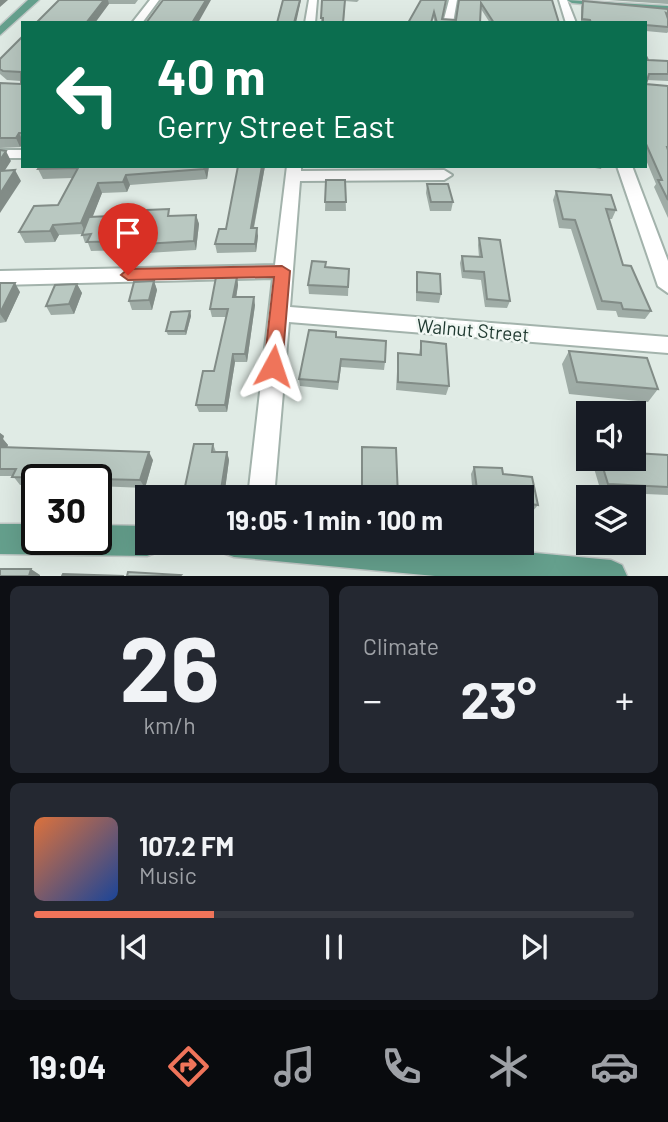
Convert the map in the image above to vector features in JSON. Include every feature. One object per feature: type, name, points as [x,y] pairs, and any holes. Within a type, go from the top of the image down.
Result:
[{"type":"main road","points":[[0,32],[34,0]]},
{"type":"main road","points":[[572,0],[668,9]]},
{"type":"main road","points":[[0,538],[135,541]]},
{"type":"main road","points":[[381,555],[611,576]]},
{"type":"street","points":[[139,21],[155,0]]},
{"type":"street","points":[[310,21],[313,0]]},
{"type":"street","points":[[448,21],[453,0]]},
{"type":"street","points":[[563,0],[570,21]]},
{"type":"street","points":[[0,154],[21,154]]},
{"type":"street","points":[[625,168],[668,286]]},
{"type":"street","points":[[262,485],[293,171],[444,175]]},
{"type":"street","points":[[0,278],[282,271]]},
{"type":"street","name":"Walnut Street","points":[[278,314],[668,345]]},
{"type":"building","points":[[59,0],[104,0],[88,21],[38,21]]},
{"type":"building","points":[[163,0],[206,0],[193,21],[147,21]]},
{"type":"building","points":[[283,0],[300,0],[295,21],[278,21]]},
{"type":"building","points":[[322,0],[345,0],[343,21],[323,21]]},
{"type":"building","points":[[421,0],[446,0],[442,19],[456,20],[459,0],[552,0],[558,21],[493,21],[481,3],[480,21],[436,21],[434,12],[432,21],[409,21]]},
{"type":"building","points":[[583,1],[668,9],[668,27],[647,25],[647,21],[582,19]]},
{"type":"building","points":[[21,38],[21,72],[3,71],[0,69],[0,59]]},
{"type":"building","points":[[647,58],[668,61],[668,74],[649,74],[647,81]]},
{"type":"building","points":[[0,83],[21,84],[21,133],[16,138],[0,138]]},
{"type":"building","points":[[647,84],[668,86],[668,200],[658,180],[662,180],[647,146]]},
{"type":"building","points":[[78,168],[204,168],[126,175],[123,182],[98,183],[81,223],[53,225],[50,231],[19,232],[34,206],[58,205]]},
{"type":"building","points":[[238,168],[262,168],[251,228],[257,228],[255,244],[215,244],[219,229],[226,229]]},
{"type":"building","points":[[15,170],[0,194],[0,171]]},
{"type":"building","points":[[326,180],[345,180],[346,202],[325,202]]},
{"type":"building","points":[[427,184],[448,184],[453,202],[431,202]]},
{"type":"building","points":[[556,191],[611,195],[616,210],[606,209],[623,265],[631,266],[651,311],[623,309],[621,303],[602,301],[575,220],[563,219]]},
{"type":"building","points":[[169,209],[168,216],[196,215],[194,241],[127,245],[129,241],[87,242],[91,234],[82,235],[89,217],[110,216],[107,222],[144,222],[147,210]]},
{"type":"building","points":[[479,238],[500,240],[510,301],[487,299],[484,272],[464,271],[462,256],[482,257]]},
{"type":"building","points":[[312,261],[326,262],[325,267],[349,269],[348,287],[308,285]]},
{"type":"building","points":[[417,272],[440,274],[441,294],[417,292]]},
{"type":"building","points":[[216,277],[237,277],[233,297],[254,297],[245,354],[233,354],[225,405],[196,405],[203,371],[214,371],[228,309],[210,309]]},
{"type":"building","points":[[154,281],[149,300],[129,301],[134,282]]},
{"type":"building","points":[[0,283],[15,283],[0,313]]},
{"type":"building","points":[[77,284],[69,304],[46,306],[55,285]]},
{"type":"building","points":[[190,311],[185,331],[166,331],[171,312]]},
{"type":"building","points":[[309,330],[336,332],[336,337],[386,341],[385,362],[341,359],[338,382],[299,379]]},
{"type":"building","points":[[421,341],[446,344],[449,386],[398,382],[398,353],[421,355]]},
{"type":"building","points":[[569,351],[647,358],[658,389],[577,382]]},
{"type":"building","points":[[194,444],[213,444],[212,452],[227,452],[222,485],[185,485]]},
{"type":"building","points":[[0,447],[149,452],[140,480],[112,479],[112,464],[21,464],[21,477],[12,477],[16,469],[0,469]]},
{"type":"building","points":[[362,447],[396,448],[398,485],[362,485]]},
{"type":"building","points":[[646,454],[668,455],[668,487],[608,484],[604,471],[646,471]]},
{"type":"building","points":[[474,467],[502,468],[503,474],[532,477],[534,485],[476,485]]},
{"type":"building","points":[[534,486],[538,505],[534,504]]},
{"type":"building","points":[[0,569],[31,569],[29,576],[0,576]]},
{"type":"building","points":[[128,572],[181,575],[127,576]]},
{"type":"building","points":[[63,574],[124,576],[62,576]]},
{"type":"route","points":[[128,275],[282,271],[273,366]]}]
